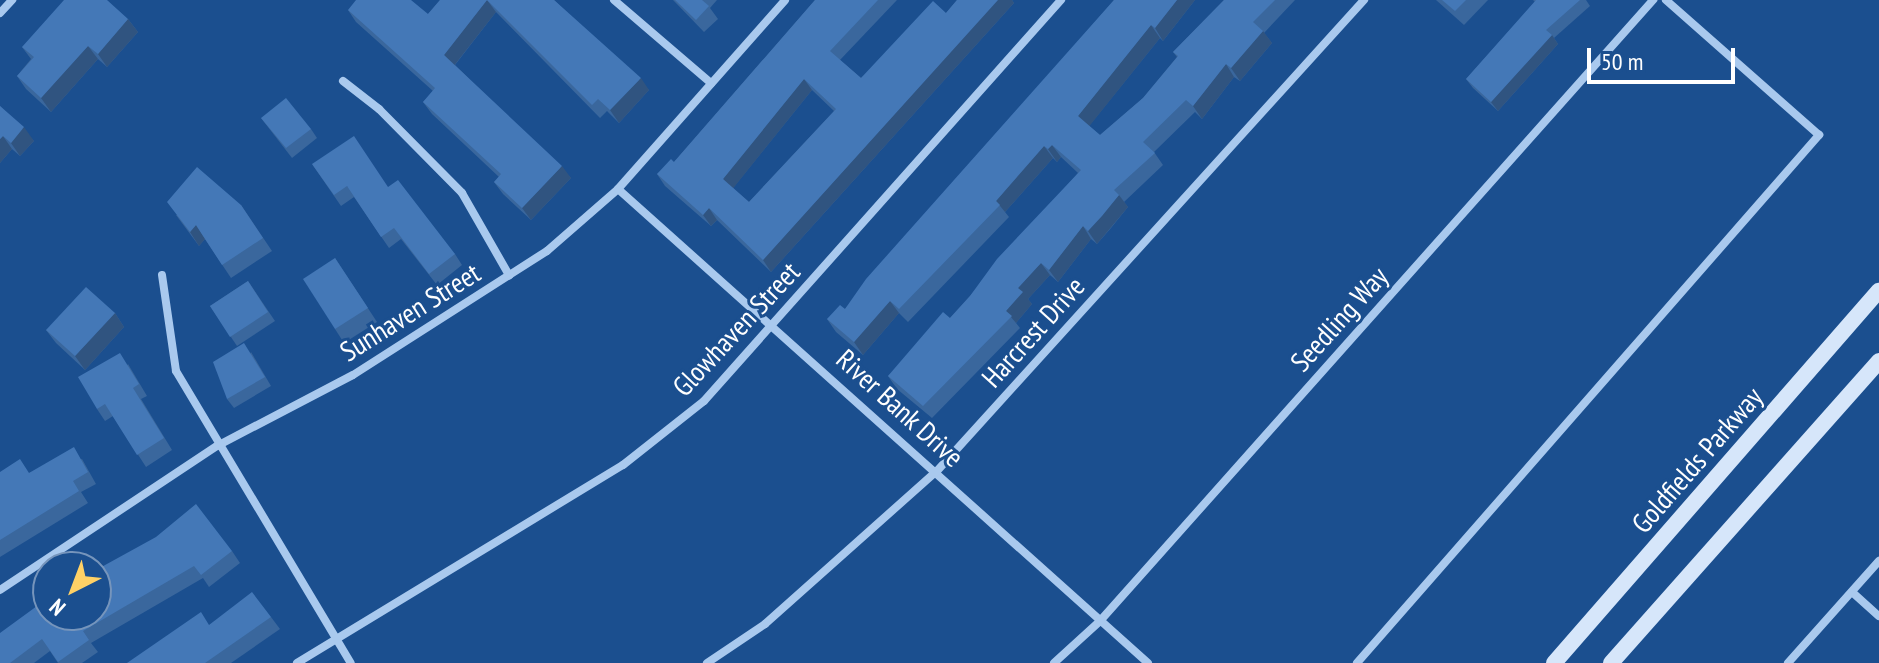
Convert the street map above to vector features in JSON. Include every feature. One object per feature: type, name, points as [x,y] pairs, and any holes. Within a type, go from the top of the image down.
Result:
[{"type":"main road","name":"Goldfields Parkway","points":[[1554,663],[1879,291]]},
{"type":"main road","points":[[1611,663],[1879,361]]},
{"type":"street","points":[[0,13],[12,0]]},
{"type":"street","points":[[614,0],[711,83]]},
{"type":"street","name":"Sunhaven Street","points":[[0,590],[217,446],[353,375],[547,251],[618,189],[785,0]]},
{"type":"street","name":"Glowhaven Street","points":[[297,663],[623,465],[704,401],[1061,0]]},
{"type":"street","name":"Harcrest Drive","points":[[707,663],[765,624],[937,471],[1364,0]]},
{"type":"street","name":"Seedling Way","points":[[1054,663],[1100,621],[1653,0]]},
{"type":"street","points":[[1357,663],[1819,135],[1666,0]]},
{"type":"street","points":[[343,81],[379,109],[462,193],[509,275]]},
{"type":"street","name":"River Bank Drive","points":[[618,189],[774,324],[1148,663]]},
{"type":"street","points":[[162,275],[176,371],[217,446],[351,663]]},
{"type":"street","points":[[1788,663],[1879,561]]},
{"type":"street","points":[[1852,592],[1879,616]]},
{"type":"building","points":[[64,0],[107,0],[128,19],[98,54],[88,46],[41,98],[17,76],[34,57],[22,47]]},
{"type":"building","points":[[356,0],[411,0],[428,14],[440,0],[487,0],[444,55],[562,166],[522,208],[494,182],[501,174],[423,102],[435,88],[348,10]]},
{"type":"building","points":[[487,0],[554,0],[641,78],[610,110],[598,99],[592,105]]},
{"type":"building","points":[[675,0],[702,0],[709,6],[696,20]]},
{"type":"building","points":[[815,0],[878,0],[830,51],[861,78],[933,1],[946,13],[957,0],[998,0],[763,260],[709,208],[703,215],[657,174],[671,159],[674,162]],"holes":[[[804,79],[836,109],[749,202],[723,179]]]},
{"type":"building","points":[[1114,0],[1177,0],[1155,28],[1151,25],[1078,116],[1100,135],[1143,98],[1178,56],[1173,52],[1224,0],[1275,0],[1253,22],[1263,31],[1231,68],[1226,64],[1193,106],[1186,100],[1143,142],[1155,153],[1114,190],[1119,195],[1102,216],[1088,231],[1083,226],[1049,270],[1041,263],[1018,288],[1023,292],[1006,311],[1012,316],[923,406],[888,376],[943,312],[950,318],[997,259],[1081,170],[1052,145],[1048,149],[1044,146],[996,201],[1000,205],[899,309],[890,301],[854,342],[827,319],[840,305],[845,309],[866,279]]},
{"type":"building","points":[[1442,0],[1466,0],[1455,11]]},
{"type":"building","points":[[1536,0],[1580,0],[1546,30],[1552,35],[1491,102],[1466,79]]},
{"type":"building","points":[[286,98],[311,129],[286,148],[261,118]]},
{"type":"building","points":[[0,106],[24,127],[11,143],[3,136],[0,139]]},
{"type":"building","points":[[354,136],[388,187],[398,180],[455,254],[429,274],[394,228],[381,237],[347,186],[334,195],[312,164]]},
{"type":"building","points":[[197,167],[241,205],[263,238],[222,265],[196,225],[190,232],[167,202]]},
{"type":"building","points":[[335,258],[368,308],[335,329],[303,279]]},
{"type":"building","points":[[248,281],[268,312],[230,337],[210,306]]},
{"type":"building","points":[[86,287],[115,313],[75,356],[46,330]]},
{"type":"building","points":[[244,343],[265,377],[227,399],[213,362]]},
{"type":"building","points":[[120,353],[139,384],[133,388],[164,438],[137,455],[105,404],[97,409],[78,377]]},
{"type":"building","points":[[74,447],[88,472],[73,481],[79,491],[0,540],[0,472],[20,459],[29,473]]},
{"type":"building","points":[[196,504],[232,551],[201,575],[194,566],[112,614],[112,561],[156,537]]},
{"type":"building","points":[[252,592],[271,617],[205,663],[127,663],[201,612],[209,625]]},
{"type":"building","points":[[32,610],[32,631],[83,631],[89,640],[58,662],[42,639],[10,663],[0,663],[0,633]]}]
